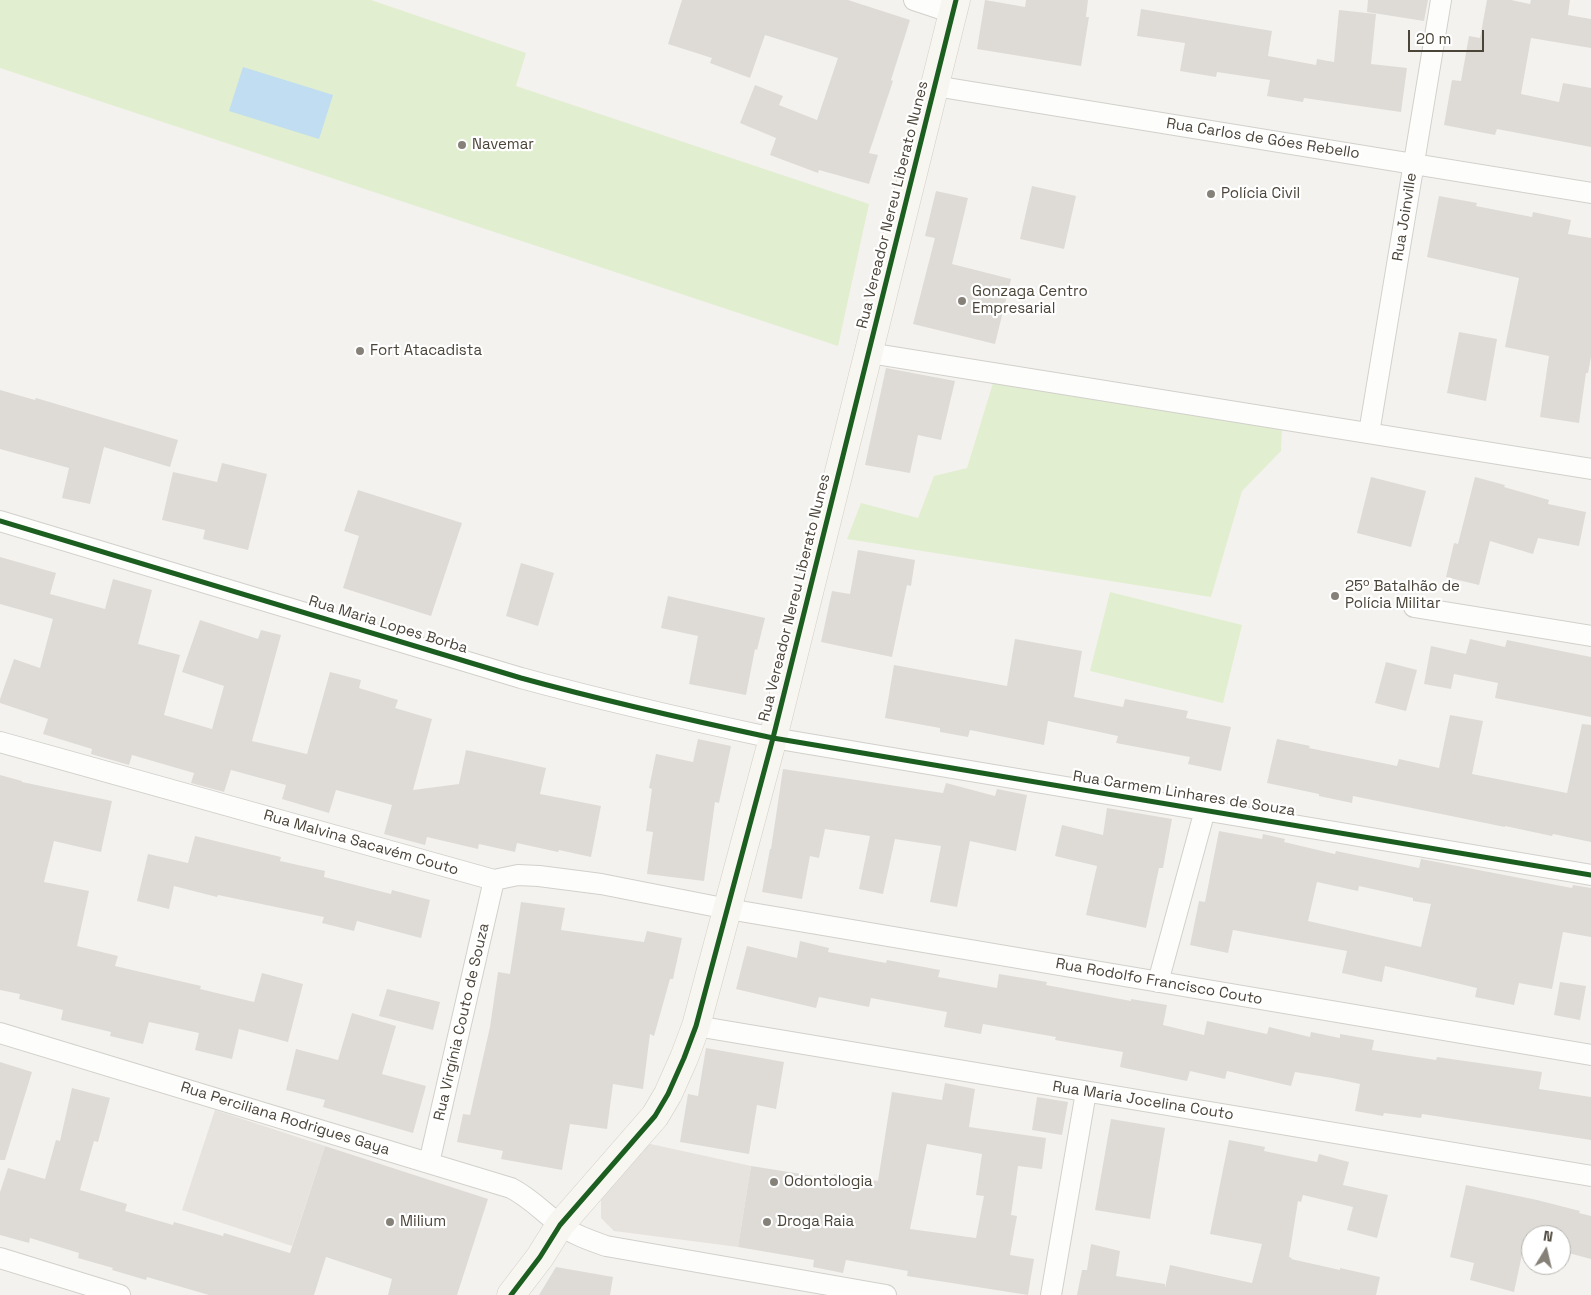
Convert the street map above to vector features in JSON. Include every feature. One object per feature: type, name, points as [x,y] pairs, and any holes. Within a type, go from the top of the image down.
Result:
[{"type":"main road","name":"Rua Vereador Nereu Liberato Nunes","points":[[511,1295],[540,1257],[560,1225],[655,1116],[668,1094],[696,1026],[773,738],[955,7]]},
{"type":"street","points":[[914,0],[955,7]]},
{"type":"street","name":"Rua Joinville","points":[[1369,434],[1441,0]]},
{"type":"street","name":"Rua Carlos de Góes Rebello","points":[[935,86],[1591,193]]},
{"type":"street","points":[[869,353],[1591,469]]},
{"type":"street","name":"Rua Maria Lopes Borba","points":[[0,521],[521,678],[606,701],[773,738]]},
{"type":"street","points":[[1414,607],[1591,636]]},
{"type":"street","name":"Rua Carmem Linhares de Souza","points":[[773,738],[1591,874]]},
{"type":"street","name":"Rua Malvina Sacavém Couto","points":[[0,742],[494,880],[518,876],[539,876],[601,884],[728,909]]},
{"type":"street","points":[[1158,982],[1205,810]]},
{"type":"street","name":"Rua Virgínia Couto de Souza","points":[[429,1163],[494,880]]},
{"type":"street","name":"Rua Rodolfo Francisco Couto","points":[[728,909],[1591,1055]]},
{"type":"street","name":"Rua Maria Jocelina Couto","points":[[696,1026],[1591,1176]]},
{"type":"street","name":"Rua Perciliana Rodrigues Gaya","points":[[0,1033],[511,1188],[526,1196],[560,1225],[585,1239],[606,1246],[886,1295]]},
{"type":"street","points":[[1051,1295],[1086,1092]]},
{"type":"street","points":[[0,1258],[120,1295]]},
{"type":"green space","name":"Navemar","points":[[0,0],[371,0],[526,53],[516,86],[869,204],[838,346],[0,68]]},
{"type":"green space","points":[[993,383],[1282,426],[1281,451],[1242,491],[1211,597],[847,539],[861,503],[918,518],[934,476],[967,468]]},
{"type":"green space","points":[[1110,592],[1242,625],[1223,703],[1090,671]]},
{"type":"shaded area","points":[[215,1110],[325,1146],[292,1246],[182,1210]]},
{"type":"shaded area","points":[[646,1143],[751,1166],[738,1247],[614,1231],[601,1218],[601,1193]]},
{"type":"water","points":[[243,67],[333,95],[319,139],[229,111]]},
{"type":"building","points":[[682,0],[848,0],[910,20],[891,80],[893,81],[869,153],[878,155],[869,184],[819,170],[818,173],[770,155],[776,138],[740,123],[755,85],[783,96],[779,105],[817,120],[838,58],[765,35],[750,78],[710,63],[712,58],[668,44]]},
{"type":"building","points":[[985,0],[1025,7],[1026,0],[1088,0],[1086,17],[1089,17],[1081,66],[977,49]]},
{"type":"building","points":[[1368,0],[1428,0],[1424,21],[1367,12]]},
{"type":"building","points":[[1487,0],[1511,0],[1530,4],[1531,0],[1570,0],[1568,15],[1591,19],[1591,48],[1531,38],[1521,94],[1559,102],[1563,83],[1591,88],[1591,147],[1497,129],[1495,135],[1444,125],[1452,80],[1461,81],[1469,36],[1480,38]]},
{"type":"building","points":[[1141,9],[1272,31],[1268,56],[1316,65],[1317,59],[1334,62],[1339,10],[1376,14],[1371,64],[1407,68],[1401,112],[1304,98],[1303,102],[1267,96],[1270,80],[1217,72],[1216,77],[1180,71],[1185,43],[1137,36]]},
{"type":"building","points":[[1032,186],[1076,196],[1064,249],[1020,239]]},
{"type":"building","name":"Gonzaga Centro Empresarial","points":[[936,191],[968,198],[952,264],[1011,279],[995,344],[913,324],[935,238],[925,236]]},
{"type":"building","points":[[1439,196],[1477,203],[1476,206],[1532,217],[1533,212],[1571,220],[1568,234],[1591,238],[1591,357],[1588,373],[1586,373],[1579,423],[1540,417],[1549,356],[1505,347],[1519,278],[1427,257]]},
{"type":"building","points":[[1459,332],[1497,339],[1486,401],[1447,393]]},
{"type":"building","points":[[886,368],[955,381],[941,440],[918,435],[910,473],[865,465]]},
{"type":"building","points":[[0,390],[35,400],[36,398],[178,440],[170,467],[104,447],[90,504],[62,498],[69,468],[0,449]]},
{"type":"building","points":[[222,463],[267,474],[248,550],[203,539],[205,530],[162,520],[173,472],[217,482]]},
{"type":"building","points":[[1371,477],[1426,491],[1411,547],[1357,533]]},
{"type":"building","points":[[1475,477],[1549,500],[1548,504],[1586,512],[1579,546],[1538,538],[1533,554],[1490,541],[1479,585],[1446,577],[1454,543],[1458,544]]},
{"type":"building","points":[[358,490],[462,523],[431,616],[343,588],[359,536],[344,531]]},
{"type":"building","points":[[858,550],[915,560],[911,586],[907,585],[892,657],[821,642],[832,591],[850,594]]},
{"type":"building","points":[[0,557],[56,573],[50,594],[105,609],[113,579],[152,590],[138,644],[180,655],[164,715],[212,729],[224,686],[182,672],[200,620],[258,639],[261,630],[281,635],[252,741],[307,754],[330,672],[361,680],[359,688],[398,700],[395,708],[432,719],[413,790],[459,784],[466,750],[546,768],[540,794],[601,806],[591,857],[517,843],[515,852],[479,844],[478,849],[427,837],[425,845],[384,834],[392,805],[336,790],[329,813],[282,799],[286,785],[231,770],[224,792],[191,783],[194,773],[132,755],[129,765],[91,754],[92,749],[43,734],[48,719],[0,703],[0,699],[14,659],[40,668],[53,619],[0,604]]},
{"type":"building","points":[[521,563],[554,573],[538,626],[506,616]]},
{"type":"building","points":[[668,596],[765,618],[757,650],[755,649],[746,695],[689,684],[698,636],[661,628]]},
{"type":"building","points":[[1015,639],[1082,651],[1074,697],[1123,707],[1125,699],[1188,711],[1186,718],[1231,727],[1221,771],[1188,764],[1190,757],[1116,743],[1118,736],[1048,721],[1044,745],[970,730],[968,737],[940,732],[940,728],[885,718],[894,665],[1007,686]]},
{"type":"building","points":[[1470,639],[1505,647],[1507,640],[1591,657],[1591,717],[1495,698],[1498,683],[1454,674],[1451,689],[1424,684],[1431,646],[1466,654]]},
{"type":"building","points":[[1386,662],[1417,670],[1406,711],[1375,703]]},
{"type":"building","points":[[1450,715],[1483,721],[1472,774],[1567,793],[1582,724],[1591,725],[1591,842],[1505,827],[1353,796],[1352,803],[1267,783],[1277,739],[1310,746],[1309,748],[1397,766],[1399,759],[1439,768]]},
{"type":"building","points":[[698,739],[731,746],[719,803],[715,802],[704,881],[647,874],[653,832],[646,831],[652,789],[649,788],[656,754],[693,762]]},
{"type":"building","points":[[783,769],[943,793],[946,783],[995,796],[997,789],[1027,795],[1016,851],[970,841],[957,907],[930,902],[941,846],[895,839],[883,894],[859,889],[870,836],[825,829],[819,858],[810,856],[802,899],[762,892],[771,849]]},
{"type":"building","points":[[0,775],[22,782],[112,801],[101,852],[54,841],[44,882],[89,891],[77,946],[118,956],[115,966],[201,986],[200,989],[254,1002],[262,973],[303,984],[288,1042],[239,1029],[232,1059],[195,1050],[199,1033],[149,1022],[143,1044],[110,1036],[111,1032],[61,1020],[63,1010],[19,999],[20,994],[0,990]]},
{"type":"building","points":[[1107,808],[1172,819],[1163,868],[1159,868],[1146,928],[1086,915],[1097,866],[1055,856],[1062,825],[1103,835]]},
{"type":"building","points":[[1219,831],[1262,839],[1263,834],[1285,839],[1284,842],[1335,854],[1336,851],[1419,868],[1421,859],[1572,888],[1573,885],[1591,888],[1591,937],[1563,932],[1552,989],[1519,983],[1514,1005],[1475,997],[1477,988],[1385,966],[1382,982],[1342,973],[1347,951],[1233,930],[1228,953],[1190,945],[1199,901],[1205,902]],"holes":[[[1317,882],[1358,891],[1359,886],[1431,904],[1421,947],[1308,921]]]},
{"type":"building","points":[[195,836],[281,857],[280,861],[325,871],[324,877],[391,894],[392,890],[430,900],[421,938],[357,921],[354,931],[322,923],[324,917],[218,895],[217,897],[174,886],[169,909],[137,901],[148,854],[188,863]]},
{"type":"building","points":[[521,902],[565,908],[561,930],[644,942],[647,931],[682,938],[673,979],[670,979],[654,1036],[650,1034],[643,1089],[613,1084],[607,1129],[570,1124],[562,1170],[501,1159],[503,1151],[457,1142],[463,1114],[470,1115],[490,1027],[498,972],[510,974]]},
{"type":"building","points":[[800,941],[829,948],[828,952],[886,963],[887,960],[940,970],[938,977],[997,988],[999,974],[1047,982],[1046,985],[1131,1001],[1131,999],[1167,1005],[1163,1025],[1204,1035],[1207,1021],[1267,1034],[1269,1027],[1310,1037],[1311,1032],[1340,1038],[1340,1034],[1374,1040],[1372,1050],[1436,1060],[1437,1057],[1542,1072],[1539,1089],[1591,1097],[1591,1140],[1422,1114],[1421,1118],[1384,1113],[1383,1116],[1355,1111],[1360,1084],[1332,1078],[1295,1072],[1291,1086],[1227,1071],[1225,1079],[1190,1071],[1187,1081],[1120,1067],[1123,1052],[1055,1040],[1056,1037],[983,1024],[981,1034],[944,1027],[947,1012],[871,998],[869,1007],[819,997],[816,1008],[736,989],[747,946],[797,958]]},
{"type":"building","points":[[1560,982],[1586,986],[1580,1020],[1554,1015]]},
{"type":"building","points":[[387,989],[440,1002],[433,1030],[379,1016]]},
{"type":"building","points":[[352,1013],[396,1026],[382,1074],[426,1086],[413,1133],[323,1107],[325,1100],[286,1090],[296,1049],[338,1060]]},
{"type":"building","points":[[706,1048],[784,1062],[776,1109],[757,1105],[749,1154],[680,1142],[688,1094],[698,1096]]},
{"type":"building","points":[[0,1062],[32,1072],[5,1160],[0,1160]]},
{"type":"building","points":[[945,1083],[975,1089],[969,1127],[1046,1138],[1042,1169],[1018,1166],[1011,1215],[1017,1216],[1010,1255],[1034,1259],[1028,1295],[907,1276],[908,1271],[846,1260],[843,1273],[813,1267],[814,1260],[738,1247],[751,1166],[833,1179],[834,1174],[878,1181],[892,1092],[942,1100]],"holes":[[[927,1144],[982,1154],[976,1195],[984,1196],[976,1238],[910,1229]]]},
{"type":"building","points":[[72,1088],[110,1098],[98,1142],[94,1141],[80,1190],[127,1204],[125,1211],[173,1225],[174,1222],[223,1236],[224,1233],[290,1253],[325,1146],[488,1199],[457,1295],[388,1295],[392,1279],[326,1257],[314,1295],[209,1295],[147,1277],[146,1280],[112,1270],[113,1268],[78,1258],[79,1253],[30,1238],[29,1243],[0,1235],[0,1192],[8,1168],[45,1179],[56,1140],[60,1141]]},
{"type":"building","points":[[1037,1097],[1068,1102],[1062,1135],[1032,1130]]},
{"type":"building","points":[[1111,1119],[1165,1128],[1150,1219],[1095,1210]]},
{"type":"building","points":[[1229,1140],[1265,1147],[1264,1151],[1317,1162],[1319,1154],[1349,1162],[1343,1185],[1388,1195],[1377,1238],[1347,1230],[1353,1207],[1303,1195],[1301,1202],[1298,1201],[1289,1257],[1340,1270],[1340,1268],[1380,1277],[1376,1295],[1077,1295],[1082,1270],[1087,1270],[1091,1244],[1120,1251],[1116,1276],[1165,1284],[1165,1288],[1170,1265],[1252,1283],[1262,1244],[1210,1234]]},
{"type":"building","points":[[1466,1185],[1537,1200],[1580,1211],[1579,1213],[1591,1216],[1591,1259],[1571,1254],[1571,1225],[1521,1225],[1521,1259],[1514,1292],[1470,1280],[1474,1263],[1450,1257]]},
{"type":"building","points":[[556,1267],[613,1277],[610,1295],[539,1295]]},
{"type":"cycle path","points":[[511,1295],[540,1257],[560,1225],[655,1116],[668,1094],[696,1026],[773,738],[956,0]]},
{"type":"cycle path","points":[[0,521],[521,678],[710,724],[773,738],[1591,875]]},
{"type":"place","name":"Navemar","points":[[462,145]]},
{"type":"place","name":"Polícia Civil","points":[[1211,194]]},
{"type":"place","name":"Gonzaga Centro Empresarial","points":[[962,301]]},
{"type":"place","name":"Fort Atacadista","points":[[360,351]]},
{"type":"place","name":"25º Batalhão de Polícia Militar","points":[[1335,596]]},
{"type":"place","name":"Odontologia","points":[[774,1182]]},
{"type":"place","name":"Milium","points":[[390,1222]]},
{"type":"place","name":"Droga Raia","points":[[767,1222]]}]
